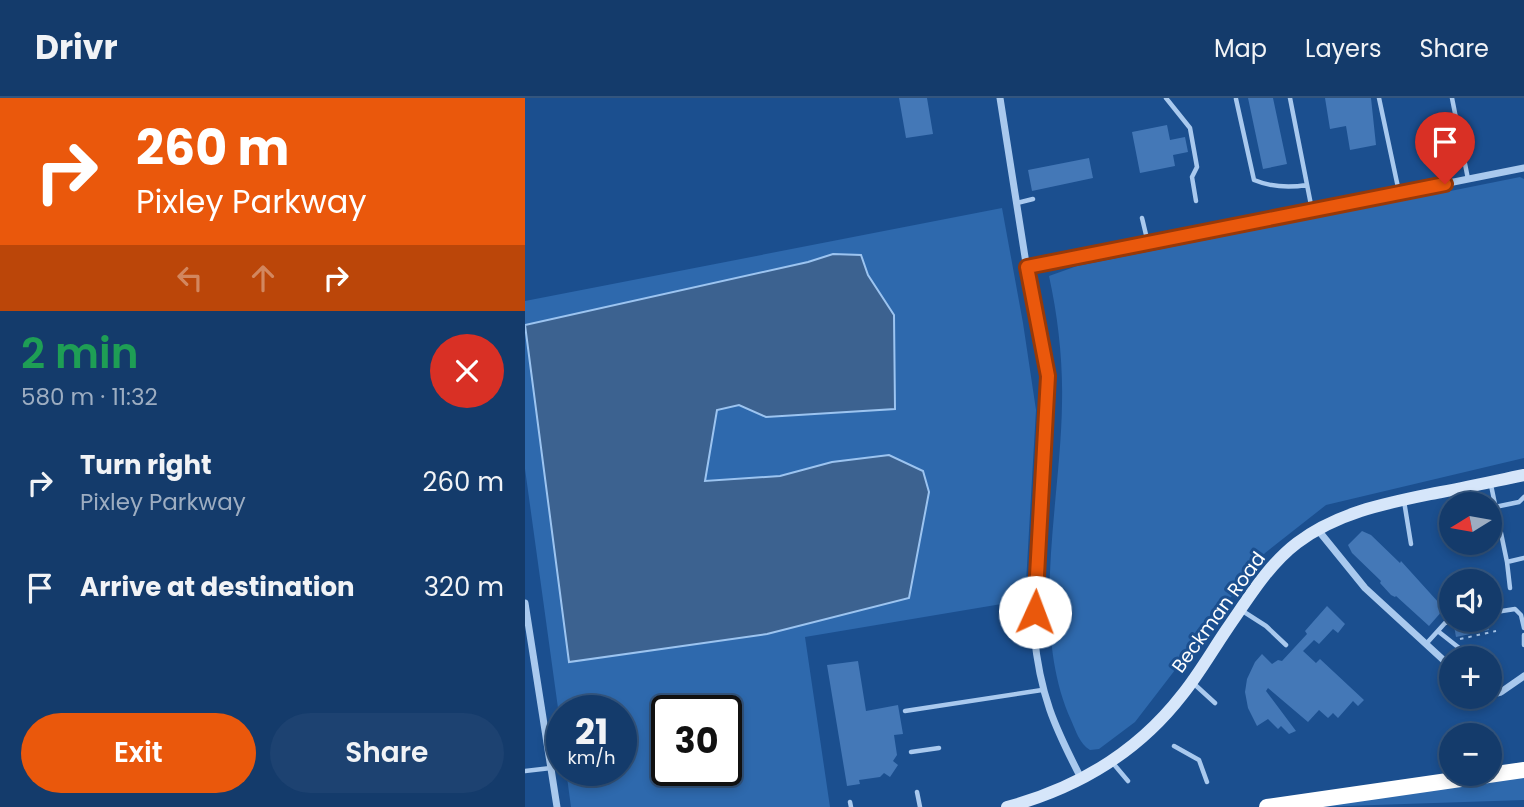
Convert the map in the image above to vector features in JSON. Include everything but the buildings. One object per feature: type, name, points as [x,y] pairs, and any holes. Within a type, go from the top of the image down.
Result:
[{"type":"highway","points":[[1267,807],[1524,770]]},
{"type":"street","points":[[1000,98],[1027,267],[1048,376],[1034,633],[1042,690],[1054,725],[1082,780]]},
{"type":"street","points":[[1027,267],[1524,168]]},
{"type":"street","name":"Beckman Road","points":[[1007,807],[1046,796],[1082,780],[1145,735],[1192,681],[1256,587],[1282,556],[1297,543],[1352,513],[1524,475]]},
{"type":"street","points":[[1318,530],[1365,588],[1439,656]]},
{"type":"street","points":[[525,608],[546,740]]},
{"type":"street","points":[[1502,691],[1524,676]]},
{"type":"street","points":[[554,786],[557,807]]},
{"type":"lane","points":[[1166,98],[1190,128],[1197,167],[1192,177],[1196,201]]},
{"type":"lane","points":[[1290,98],[1312,210]]},
{"type":"lane","points":[[1379,98],[1399,193]]},
{"type":"lane","points":[[1452,98],[1468,179]]},
{"type":"lane","points":[[1236,99],[1254,180],[1264,184],[1292,187],[1307,185]]},
{"type":"lane","points":[[1017,203],[1033,199]]},
{"type":"lane","points":[[1142,218],[1148,243]]},
{"type":"lane","points":[[1490,482],[1492,492]]},
{"type":"lane","points":[[1502,506],[1519,502],[1524,497]]},
{"type":"lane","points":[[1404,500],[1411,544]]},
{"type":"lane","points":[[1502,537],[1510,588]]},
{"type":"lane","points":[[1507,562],[1524,558]]},
{"type":"lane","points":[[1240,609],[1266,626],[1286,645]]},
{"type":"lane","points":[[1502,611],[1515,609],[1521,615],[1524,628]]},
{"type":"lane","points":[[1426,644],[1439,632],[1457,646]]},
{"type":"lane","points":[[1192,681],[1215,703]]},
{"type":"lane","points":[[905,711],[1042,690]]},
{"type":"lane","points":[[1174,746],[1199,760],[1207,782]]},
{"type":"lane","points":[[911,752],[939,748]]},
{"type":"lane","points":[[1112,761],[1128,781]]},
{"type":"lane","points":[[525,771],[546,769]]},
{"type":"lane","points":[[917,792],[920,807]]},
{"type":"path","points":[[1458,646],[1460,637],[1490,632]]},
{"type":"shaded area","points":[[1520,177],[1524,179],[1524,458],[1326,505],[1265,553],[1135,722],[1099,749],[1090,750],[1086,747],[1076,732],[1059,684],[1052,645],[1050,564],[1062,387],[1059,339],[1049,276],[1077,266]]},
{"type":"shaded area","points":[[1002,208],[1036,410],[1025,600],[805,637],[830,807],[571,807],[568,786],[637,786],[637,695],[556,695],[525,469],[525,301]]},
{"type":"shaded area","points":[[833,254],[861,255],[868,275],[894,315],[895,409],[766,417],[739,405],[717,410],[705,481],[780,476],[832,462],[889,455],[923,471],[929,492],[909,598],[767,634],[569,662],[525,325],[808,262]]},
{"type":"shaded area","points":[[1524,777],[1524,800],[1315,807],[1461,786],[1502,786],[1502,780]]},
{"type":"route","points":[[1035,612],[1048,376],[1027,267],[1445,184]]}]
